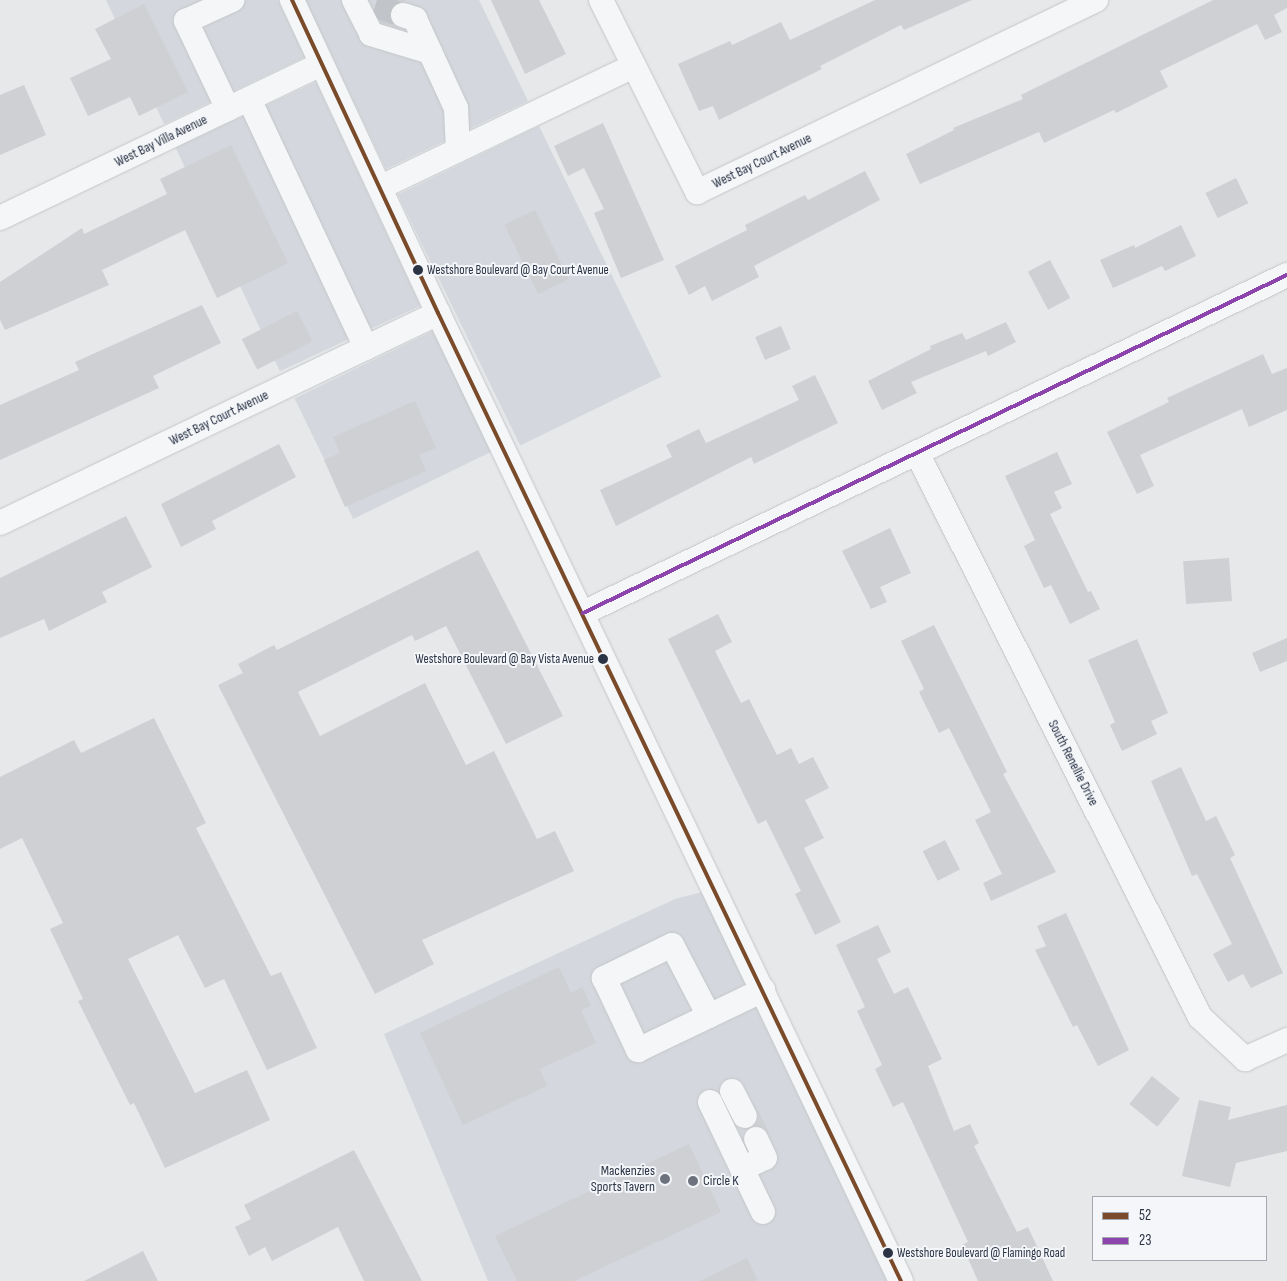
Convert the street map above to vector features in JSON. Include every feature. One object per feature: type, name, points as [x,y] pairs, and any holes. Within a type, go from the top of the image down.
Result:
[{"type":"street","points":[[232,0],[186,21],[238,104],[366,348]]},
{"type":"street","points":[[292,0],[381,187],[438,313],[584,613],[901,1281]]},
{"type":"street","points":[[381,187],[632,66],[601,0]]},
{"type":"street","name":"West Bay Court Avenue","points":[[632,66],[697,192],[1096,0]]},
{"type":"street","points":[[365,2],[371,34],[430,52]]},
{"type":"street","points":[[403,15],[415,19],[456,108],[458,150]]},
{"type":"street","name":"West Bay Villa Avenue","points":[[0,218],[321,64]]},
{"type":"street","points":[[584,613],[918,455],[1287,275]]},
{"type":"street","name":"West Bay Court Avenue","points":[[0,523],[438,313]]},
{"type":"street","name":"South Renellie Drive","points":[[918,455],[1200,1017],[1245,1059],[1287,1040]]},
{"type":"street","points":[[709,1016],[672,945],[604,978],[638,1050],[709,1016],[763,990]]},
{"type":"street","points":[[732,1091],[745,1116]]},
{"type":"street","points":[[710,1102],[763,1212]]},
{"type":"street","points":[[742,1169],[765,1158],[756,1139]]},
{"type":"shaded area","points":[[106,0],[278,0],[305,57],[164,124]]},
{"type":"shaded area","points":[[305,0],[479,0],[528,101],[386,169]]},
{"type":"shaded area","points":[[316,82],[420,306],[280,371],[176,148]]},
{"type":"shaded area","points":[[539,126],[661,377],[520,446],[398,195]]},
{"type":"shaded area","points":[[433,331],[492,451],[353,519],[295,399]]},
{"type":"shaded area","points":[[702,892],[887,1281],[488,1281],[384,1034],[675,899]]},
{"type":"building","points":[[377,0],[408,0],[394,4],[390,11],[392,24],[399,28],[381,23],[374,9]]},
{"type":"building","points":[[491,0],[539,0],[566,54],[525,74]]},
{"type":"building","points":[[875,0],[972,0],[904,30],[901,25],[820,66],[822,69],[719,120],[713,106],[699,111],[678,64],[730,41],[732,45],[781,22],[790,40]]},
{"type":"building","points":[[1213,0],[1287,0],[1287,8],[1274,15],[1282,32],[1265,40],[1257,24],[1160,71],[1168,87],[1116,113],[1114,110],[1044,143],[1039,132],[920,184],[906,154],[954,130],[953,128],[1023,99],[1021,95]]},
{"type":"building","points":[[144,4],[188,92],[139,116],[130,97],[88,116],[70,78],[111,59],[95,29]]},
{"type":"building","points":[[24,85],[46,135],[0,155],[0,95]]},
{"type":"building","points":[[603,123],[664,260],[621,278],[594,213],[604,209],[584,168],[568,176],[554,146]]},
{"type":"building","points":[[231,145],[288,263],[217,298],[185,230],[102,270],[109,285],[5,330],[0,320],[0,282],[82,228],[84,234],[167,194],[160,179]]},
{"type":"building","points":[[865,171],[880,200],[754,266],[759,277],[712,301],[705,286],[689,295],[675,266],[747,230],[745,225],[805,195],[808,200]]},
{"type":"building","points":[[1236,178],[1248,203],[1218,218],[1205,193]]},
{"type":"building","points":[[535,210],[569,279],[538,294],[504,225]]},
{"type":"building","points":[[1181,225],[1196,256],[1165,271],[1162,266],[1113,288],[1100,260],[1134,245],[1135,248]]},
{"type":"building","points":[[1050,260],[1070,298],[1048,310],[1028,272]]},
{"type":"building","points":[[202,305],[221,343],[153,376],[159,388],[0,460],[0,405],[79,370],[75,362]]},
{"type":"building","points":[[297,311],[312,341],[257,369],[242,339]]},
{"type":"building","points":[[1006,322],[1016,342],[988,356],[986,351],[911,382],[917,393],[882,410],[868,381],[931,349],[930,346],[962,333],[966,340]]},
{"type":"building","points":[[781,326],[791,349],[765,360],[755,337]]},
{"type":"building","points":[[1263,354],[1272,374],[1287,368],[1287,410],[1249,427],[1242,409],[1140,455],[1154,486],[1137,494],[1107,432],[1169,402],[1167,398]]},
{"type":"building","points":[[815,375],[838,423],[754,464],[751,457],[616,526],[600,490],[672,457],[666,445],[699,429],[706,443],[799,400],[792,386]]},
{"type":"building","points":[[415,401],[436,448],[419,455],[426,471],[345,507],[324,460],[340,453],[333,437]]},
{"type":"building","points":[[279,444],[296,477],[212,521],[216,529],[181,547],[161,504]]},
{"type":"building","points":[[1057,452],[1072,484],[1054,492],[1062,508],[1050,514],[1088,592],[1091,591],[1100,609],[1070,624],[1051,585],[1044,588],[1024,546],[1035,540],[1005,476]]},
{"type":"building","points":[[126,516],[152,567],[102,592],[107,602],[49,631],[44,619],[0,638],[0,578]]},
{"type":"building","points":[[890,528],[911,573],[880,587],[887,602],[871,609],[842,551]]},
{"type":"building","points":[[478,550],[563,716],[506,744],[446,626],[415,641],[412,635],[298,692],[320,736],[425,683],[466,765],[494,751],[537,839],[555,831],[574,871],[422,940],[434,964],[375,994],[218,685],[243,673],[238,664],[274,645],[277,650]]},
{"type":"building","points":[[1229,558],[1232,601],[1186,604],[1183,561]]},
{"type":"building","points":[[718,614],[732,642],[715,651],[741,703],[749,699],[777,755],[791,748],[799,764],[813,757],[829,788],[805,800],[824,838],[804,848],[841,922],[815,935],[795,894],[801,891],[766,820],[758,824],[668,639]]},
{"type":"building","points":[[934,625],[1007,772],[1003,774],[1056,872],[991,901],[983,883],[1002,874],[975,820],[991,812],[949,728],[939,733],[919,692],[924,689],[901,641]]},
{"type":"building","points":[[1287,638],[1287,661],[1260,672],[1252,653]]},
{"type":"building","points":[[1137,639],[1168,713],[1151,721],[1157,734],[1122,751],[1110,725],[1115,722],[1088,660]]},
{"type":"building","points":[[154,718],[206,823],[196,828],[271,976],[281,972],[317,1048],[267,1070],[224,979],[205,988],[178,935],[128,959],[195,1093],[247,1070],[270,1120],[165,1168],[134,1103],[130,1105],[78,1001],[83,999],[50,929],[63,923],[22,838],[0,849],[0,777],[74,740],[81,753]]},
{"type":"building","points":[[1181,767],[1206,821],[1216,816],[1235,855],[1230,858],[1283,973],[1251,988],[1243,974],[1228,982],[1213,954],[1232,944],[1197,874],[1192,876],[1151,781]]},
{"type":"building","points":[[945,840],[960,869],[938,881],[923,851]]},
{"type":"building","points":[[1066,913],[1129,1050],[1098,1066],[1077,1025],[1073,1027],[1035,950],[1046,946],[1037,926]]},
{"type":"building","points":[[878,925],[891,952],[877,959],[894,994],[908,987],[942,1059],[928,1066],[954,1131],[970,1124],[979,1143],[974,1146],[1017,1232],[1028,1227],[1053,1281],[978,1281],[962,1245],[968,1242],[903,1102],[893,1107],[875,1069],[882,1065],[857,1011],[865,1007],[836,945]]},
{"type":"building","points":[[559,967],[571,993],[582,987],[591,1006],[581,1010],[596,1043],[540,1069],[547,1086],[463,1125],[420,1033]]},
{"type":"building","points":[[1152,1076],[1180,1099],[1157,1127],[1129,1104]]},
{"type":"building","points":[[1199,1100],[1231,1107],[1228,1120],[1287,1105],[1287,1151],[1236,1163],[1230,1187],[1182,1176]]},
{"type":"building","points":[[757,1110],[769,1133],[763,1127],[754,1126],[759,1117]]},
{"type":"building","points":[[689,1144],[721,1212],[574,1281],[517,1281],[495,1236]]},
{"type":"building","points":[[354,1150],[422,1281],[364,1281],[338,1227],[272,1261],[265,1247],[249,1256],[235,1227],[251,1219],[244,1205]]},
{"type":"building","points":[[143,1251],[158,1281],[84,1281]]},
{"type":"building","points":[[747,1258],[758,1281],[700,1281]]},
{"type":"tunnel","points":[[375,6],[403,15]]},
{"type":"transit line","name":"52","points":[[292,0],[438,313],[901,1281]]},
{"type":"transit line","name":"23","points":[[583,613],[1287,275]]},
{"type":"place","name":"Westshore Boulevard @ Bay Court Avenue","points":[[418,270]]},
{"type":"place","name":"Westshore Boulevard @ Bay Vista Avenue","points":[[603,659]]},
{"type":"place","name":"Mackenzies Sports Tavern","points":[[665,1179]]},
{"type":"place","name":"Circle K","points":[[693,1181]]},
{"type":"place","name":"Westshore Boulevard @ Flamingo Road","points":[[888,1253]]}]
